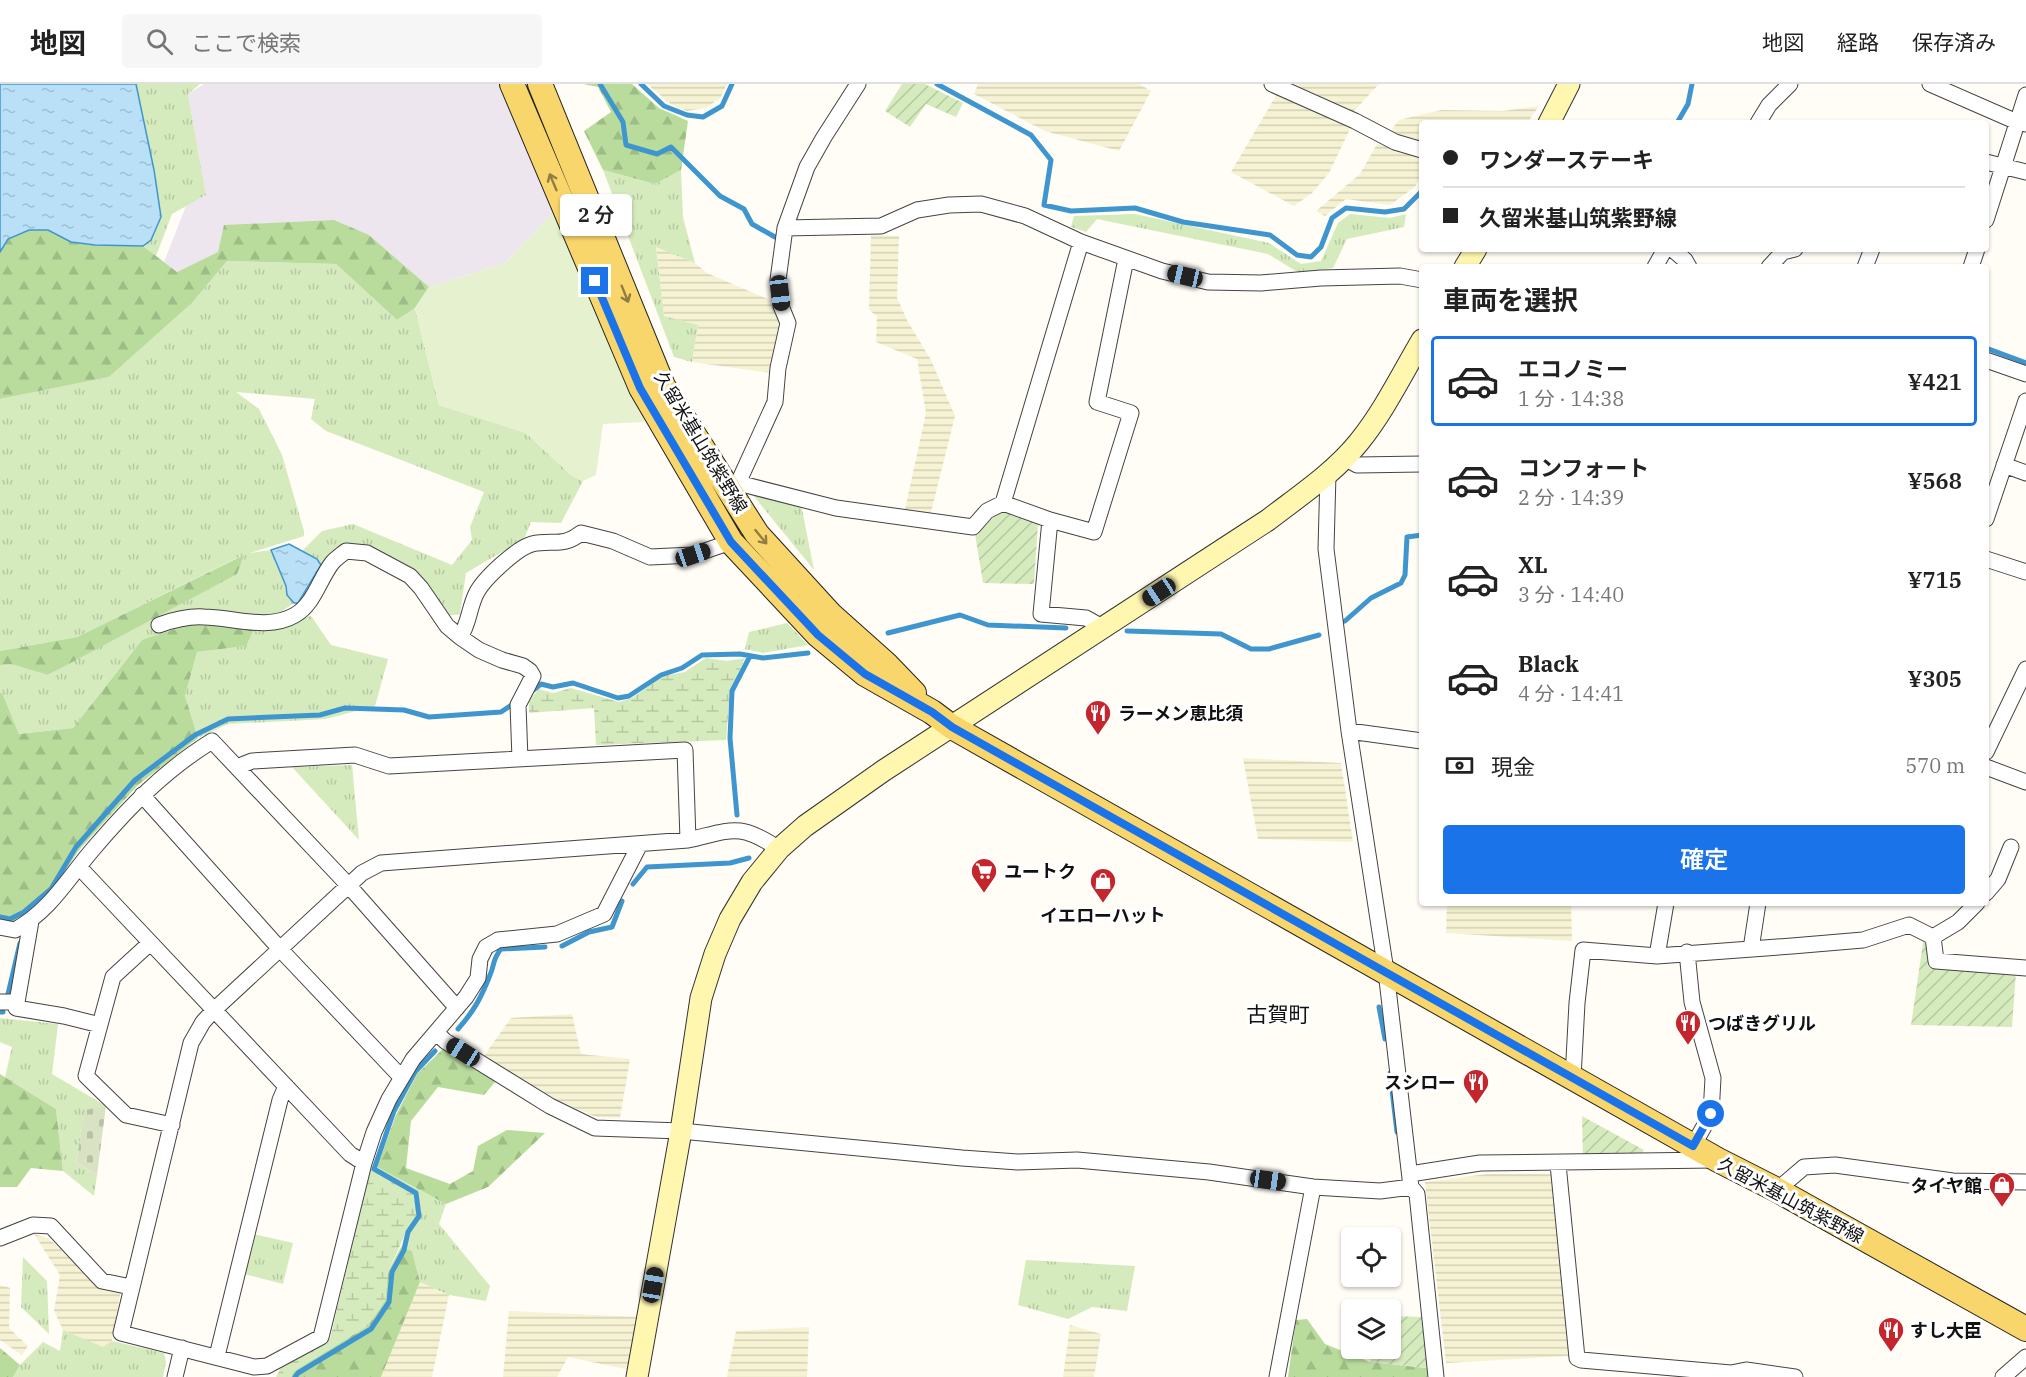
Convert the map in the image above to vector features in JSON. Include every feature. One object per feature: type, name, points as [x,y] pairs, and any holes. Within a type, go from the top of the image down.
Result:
[{"type":"main road","name":"久留米基山筑紫野線","points":[[512,84],[640,388],[731,542],[818,635],[841,655],[865,674],[932,712],[952,727],[1693,1146],[1777,1190],[2026,1329]]},
{"type":"main road","name":"久留米基山筑紫野線","points":[[540,84],[663,386],[736,488],[757,534],[826,610],[887,665],[932,712]]},
{"type":"street","points":[[858,84],[807,167],[785,228],[778,280],[781,306],[788,322],[778,369],[775,402],[736,488],[836,508],[973,527],[987,511],[1003,502],[1081,242]]},
{"type":"street","points":[[1272,84],[1395,142],[1419,149]]},
{"type":"street","points":[[1551,120],[1569,84]]},
{"type":"street","points":[[1760,120],[1769,105],[1790,84]]},
{"type":"street","points":[[1930,84],[2022,123]]},
{"type":"street","points":[[1989,211],[2004,165],[2022,123],[2026,94]]},
{"type":"street","points":[[1989,162],[2026,172]]},
{"type":"street","points":[[785,228],[881,226],[917,210],[949,205],[981,204],[1025,216],[1081,242],[1126,259],[1162,271],[1208,282],[1261,283],[1321,278],[1400,276],[1419,279]]},
{"type":"street","points":[[1659,264],[1673,252]]},
{"type":"street","points":[[1677,252],[1687,264]]},
{"type":"street","points":[[1771,264],[1783,252]]},
{"type":"street","points":[[1003,502],[1050,520],[1094,532],[1131,412],[1096,402],[1126,259]]},
{"type":"street","points":[[638,1377],[681,1131],[701,998],[715,954],[730,919],[752,882],[779,849],[805,826],[883,771],[1268,520],[1328,474],[1359,442],[1419,345]]},
{"type":"street","points":[[1989,361],[2026,374]]},
{"type":"street","points":[[1989,510],[2026,401]]},
{"type":"street","points":[[1344,458],[1357,465],[1419,464]]},
{"type":"street","points":[[2004,465],[2026,473]]},
{"type":"street","points":[[1328,474],[1326,549],[1349,731],[1386,971],[1411,1180],[1418,1194],[1436,1377]]},
{"type":"street","points":[[1050,520],[1041,614],[1086,618],[1104,628]]},
{"type":"street","points":[[460,637],[467,628],[469,613],[477,592],[499,566],[531,544],[571,541],[581,533],[613,541],[650,557],[693,555],[731,542]]},
{"type":"street","points":[[159,625],[179,619],[204,617],[276,622],[295,615],[313,597],[333,562],[346,551],[367,553],[410,576],[447,626],[460,637],[479,650],[523,666],[530,671],[533,676],[518,705],[520,759]]},
{"type":"street","points":[[1989,560],[2026,572]]},
{"type":"street","points":[[1989,745],[2026,669]]},
{"type":"street","points":[[1349,731],[1419,741]]},
{"type":"street","points":[[0,927],[15,930],[31,921],[55,898],[92,850],[142,795],[185,758],[212,741],[349,886],[457,1008]]},
{"type":"street","points":[[237,767],[252,761],[355,755],[389,766],[685,750],[688,840]]},
{"type":"street","points":[[1989,768],[2026,782]]},
{"type":"street","points":[[142,795],[279,948],[401,1077]]},
{"type":"street","points":[[639,844],[604,914],[557,934],[498,940],[486,947],[480,959],[478,978],[457,1008],[413,1059],[401,1077],[374,1132],[364,1163],[321,1337],[268,1372],[217,1356],[121,1333],[192,1043],[203,1022],[279,948],[362,873],[381,863],[688,840],[731,830],[744,830],[760,836],[779,849]]},
{"type":"street","points":[[1989,890],[1998,879],[2011,848]]},
{"type":"street","points":[[80,868],[350,1154],[364,1163]]},
{"type":"street","points":[[1657,956],[1665,906]]},
{"type":"street","points":[[1751,949],[1758,906]]},
{"type":"street","points":[[1933,937],[1958,922],[1974,906]]},
{"type":"street","points":[[31,921],[16,1008],[100,1025]]},
{"type":"street","points":[[1573,1078],[1577,1003],[1583,950],[1657,956],[1751,949],[1863,940],[1909,925],[1933,937]]},
{"type":"street","points":[[1933,937],[1936,961],[2026,968]]},
{"type":"street","points":[[150,943],[113,977],[86,1076],[126,1115],[172,1125]]},
{"type":"street","points":[[1687,952],[1692,1002],[1713,1078],[1711,1114],[1693,1146]]},
{"type":"street","points":[[0,1002],[17,1002]]},
{"type":"street","points":[[436,1032],[445,1041],[550,1106],[596,1128],[681,1131],[1018,1162],[1077,1160],[1209,1172],[1313,1187],[1380,1191],[1411,1180],[1480,1163],[1558,1164],[1718,1160]]},
{"type":"street","points":[[217,1356],[280,1100],[286,1086]]},
{"type":"street","points":[[1558,1164],[1577,1358],[1646,1371],[1746,1373],[1795,1377]]},
{"type":"street","points":[[1777,1190],[1804,1167],[1835,1165],[1953,1181],[2026,1182]]},
{"type":"street","points":[[1277,1377],[1313,1187]]},
{"type":"street","points":[[0,1238],[33,1225],[51,1226],[102,1281],[131,1287]]},
{"type":"street","points":[[175,1377],[182,1348]]},
{"type":"street","points":[[2003,1377],[2026,1357]]},
{"type":"shaded area","points":[[204,84],[501,84],[553,213],[505,263],[429,287],[369,235],[218,252],[177,272],[164,262],[186,206],[206,195],[188,94]]},
{"type":"shaded area","points":[[647,84],[727,84],[720,98],[706,108],[687,111],[672,105]]},
{"type":"shaded area","points":[[978,84],[1139,84],[1151,91],[1119,151],[1045,131],[974,94]]},
{"type":"shaded area","points":[[1290,84],[1379,84],[1353,112]]},
{"type":"shaded area","points":[[1277,94],[1351,127],[1329,173],[1312,193],[1294,206],[1231,172]]},
{"type":"shaded area","points":[[1539,106],[1529,120],[1419,120],[1419,140],[1388,134],[1399,120],[1441,110],[1503,111]]},
{"type":"shaded area","points":[[1377,144],[1419,153],[1419,178],[1415,187],[1390,205],[1346,199],[1325,216],[1316,211],[1360,174]]},
{"type":"shaded area","points":[[871,235],[899,236],[897,298],[908,322],[931,360],[955,416],[930,516],[904,514],[926,413],[917,359],[876,342],[877,316],[869,310]]},
{"type":"shaded area","points":[[656,246],[695,263],[707,273],[770,300],[781,323],[772,373],[692,362],[698,325],[664,316]]},
{"type":"shaded area","points":[[1243,758],[1341,763],[1353,842],[1258,839]]},
{"type":"shaded area","points":[[1447,906],[1571,906],[1572,941],[1446,933]]},
{"type":"shaded area","points":[[572,1014],[581,1054],[630,1059],[620,1118],[596,1117],[549,1097],[483,1057],[511,1018]]},
{"type":"shaded area","points":[[1487,1174],[1553,1174],[1570,1356],[1446,1363],[1425,1182]]},
{"type":"shaded area","points":[[34,1234],[48,1238],[100,1285],[121,1289],[112,1341],[103,1348],[63,1330],[54,1311],[60,1275]]},
{"type":"shaded area","points":[[420,1282],[449,1295],[432,1377],[381,1377]]},
{"type":"shaded area","points":[[0,1285],[10,1288],[9,1328],[28,1346],[22,1355],[0,1340]]},
{"type":"shaded area","points":[[509,1311],[640,1317],[630,1370],[568,1357],[557,1377],[503,1377]]},
{"type":"shaded area","points":[[1070,1325],[1101,1334],[1094,1377],[1063,1377]]},
{"type":"shaded area","points":[[809,1327],[807,1377],[727,1377],[736,1331]]},
{"type":"green space","points":[[136,84],[200,84],[188,94],[206,195],[172,214],[156,256],[143,246],[151,240],[161,217],[154,170]]},
{"type":"green space","points":[[583,84],[632,84],[659,108],[688,121],[681,170],[655,184],[603,170],[584,131],[611,112],[598,87]]},
{"type":"green space","points":[[902,84],[925,84],[963,103],[956,117],[926,104],[910,127],[885,111]]},
{"type":"green space","points":[[603,170],[655,184],[681,170],[683,217],[695,263],[656,247],[664,316],[698,325],[692,362],[674,357]]},
{"type":"green space","points":[[553,213],[645,422],[603,424],[596,475],[583,481],[571,475],[526,433],[439,405],[415,308],[429,287],[505,263]]},
{"type":"green space","points":[[1135,214],[1269,243],[1301,264],[1321,261],[1338,223],[1350,214],[1390,218],[1406,214],[1404,227],[1347,239],[1333,268],[1299,273],[1268,254],[1097,219],[1086,232],[1071,227],[1074,216]]},
{"type":"green space","points":[[334,220],[369,235],[429,287],[415,308],[397,320],[336,264],[227,261],[192,303],[109,377],[0,399],[0,252],[8,239],[29,230],[48,230],[71,242],[143,246],[177,272],[218,252],[224,225]]},
{"type":"green space","points":[[227,261],[336,264],[397,320],[415,308],[439,405],[526,433],[571,475],[583,481],[561,523],[531,522],[524,539],[466,573],[460,614],[446,616],[424,580],[370,547],[343,546],[321,565],[317,559],[302,551],[322,531],[353,524],[452,565],[472,540],[470,527],[484,492],[326,431],[311,419],[315,399],[236,392],[259,409],[282,455],[304,531],[304,536],[250,553],[271,550],[286,586],[287,595],[294,603],[258,627],[311,616],[331,645],[388,659],[375,706],[326,719],[228,724],[198,738],[185,696],[197,652],[245,646],[142,640],[73,728],[19,734],[0,693],[0,665],[11,664],[49,675],[243,555],[77,637],[0,651],[0,399],[109,377],[192,303]]},
{"type":"green space","points":[[752,494],[801,504],[814,570]]},
{"type":"green space","points":[[1002,510],[1038,523],[1034,584],[983,583],[975,534]]},
{"type":"green space","points":[[244,555],[237,574],[48,675],[11,664],[0,665],[0,651],[77,637]]},
{"type":"green space","points":[[787,623],[808,645],[763,653],[745,649],[749,632]]},
{"type":"green space","points":[[187,625],[255,627],[246,646],[197,652],[185,696],[198,738],[138,785],[79,850],[53,889],[15,926],[0,922],[0,693],[2,693],[19,734],[73,728],[142,640]]},
{"type":"green space","points":[[706,658],[727,661],[745,658],[730,691],[726,740],[596,745],[594,708],[529,713],[529,700],[539,689],[553,693],[571,688],[619,702],[632,698],[663,676],[685,672]]},
{"type":"green space","points":[[352,765],[359,840],[292,767]]},
{"type":"green space","points":[[1924,936],[1931,966],[2016,972],[2012,1027],[1911,1025]]},
{"type":"green space","points":[[0,1018],[58,1024],[52,1074],[106,1106],[85,1111],[76,1162],[97,1175],[94,1196],[63,1171],[56,1109],[5,1077],[12,1047],[0,1042]]},
{"type":"green space","points":[[443,1049],[496,1081],[484,1095],[438,1087],[411,1121],[406,1168],[450,1184],[473,1171],[478,1146],[507,1130],[545,1133],[488,1187],[446,1204],[377,1167],[396,1115],[417,1074]]},
{"type":"green space","points":[[0,1074],[56,1109],[63,1171],[31,1168],[17,1187],[0,1187]]},
{"type":"green space","points":[[106,1106],[97,1175],[76,1162],[85,1110]]},
{"type":"green space","points":[[1582,1116],[1644,1150],[1639,1157],[1583,1158]]},
{"type":"green space","points":[[377,1167],[446,1204],[439,1224],[490,1286],[486,1301],[449,1295],[420,1282],[412,1251],[401,1247],[407,1230],[417,1215],[414,1194],[370,1170]]},
{"type":"green space","points":[[370,1170],[414,1194],[417,1215],[407,1230],[388,1272],[385,1301],[368,1326],[293,1372],[291,1377],[276,1377],[281,1367],[330,1339]]},
{"type":"green space","points":[[253,1234],[293,1243],[283,1284],[244,1274]]},
{"type":"green space","points":[[401,1247],[412,1251],[420,1282],[381,1377],[291,1377],[293,1372],[385,1301],[388,1272]]},
{"type":"green space","points":[[23,1257],[47,1281],[49,1334],[21,1307]]},
{"type":"green space","points":[[1026,1260],[1135,1266],[1127,1311],[1092,1307],[1068,1319],[1018,1305]]},
{"type":"green space","points":[[1401,1316],[1423,1317],[1427,1368],[1370,1362],[1371,1359],[1401,1359]]},
{"type":"green space","points":[[1307,1319],[1325,1344],[1341,1350],[1341,1359],[1362,1359],[1370,1362],[1427,1368],[1427,1377],[1288,1377],[1296,1320]]},
{"type":"green space","points":[[63,1330],[103,1347],[112,1341],[164,1353],[166,1362],[163,1377],[13,1377],[20,1365],[43,1342],[60,1351]]},
{"type":"green space","points":[[0,1348],[20,1365],[13,1377],[0,1377]]},
{"type":"water","points":[[0,84],[136,84],[154,170],[161,217],[151,240],[143,246],[95,245],[71,242],[48,230],[29,230],[8,239],[0,252]]},
{"type":"water","points":[[289,544],[317,559],[321,565],[298,603],[294,603],[287,595],[286,586],[271,550]]},
{"type":"waterway","points":[[600,84],[623,122],[626,145],[657,154],[671,147],[720,196],[744,209],[752,224],[775,237]]},
{"type":"waterway","points":[[641,84],[664,106],[687,115],[703,117],[722,106],[732,84]]},
{"type":"waterway","points":[[937,84],[1031,135],[1051,160],[1044,205],[1071,211],[1135,208],[1183,222],[1270,235],[1297,255],[1311,257],[1321,247],[1332,218],[1346,208],[1385,212],[1404,209],[1419,194]]},
{"type":"waterway","points":[[1679,120],[1688,104],[1692,84]]},
{"type":"waterway","points":[[1989,349],[2026,363]]},
{"type":"waterway","points":[[1345,621],[1371,598],[1401,583],[1405,575],[1407,537],[1419,535]]},
{"type":"waterway","points":[[888,633],[960,615],[988,625],[1066,628]]},
{"type":"waterway","points":[[1127,631],[1221,634],[1251,649],[1269,649],[1319,635]]},
{"type":"waterway","points":[[531,692],[541,684],[553,687],[573,683],[618,698],[629,696],[661,675],[682,668],[702,655],[740,654],[763,658],[808,653]]},
{"type":"waterway","points":[[737,815],[730,738],[732,691],[750,656]]},
{"type":"waterway","points":[[0,917],[10,919],[24,912],[51,889],[76,847],[135,780],[195,735],[228,719],[320,715],[345,708],[404,710],[429,717],[501,712],[516,702]]},
{"type":"waterway","points":[[633,884],[647,867],[730,863],[749,858]]},
{"type":"waterway","points":[[562,946],[589,932],[612,927],[622,901]]},
{"type":"waterway","points":[[8,994],[20,943]]},
{"type":"waterway","points":[[458,1029],[480,997],[501,949],[545,947]]},
{"type":"waterway","points":[[1379,1007],[1385,1039]]},
{"type":"waterway","points":[[295,1377],[371,1329],[389,1302],[392,1272],[404,1250],[408,1232],[419,1216],[416,1193],[374,1169],[394,1111],[415,1072],[435,1051]]},
{"type":"waterway","points":[[1390,1073],[1397,1132]]},
{"type":"place","name":"ラーメン恵比須","points":[[1098,736]]},
{"type":"place","name":"ユートク","points":[[984,894]]},
{"type":"place","name":"イエローハット","points":[[1103,904]]},
{"type":"place","name":"つばきグリル","points":[[1688,1046]]},
{"type":"place","name":"スシロー","points":[[1476,1105]]},
{"type":"place","name":"タイヤ館","points":[[2002,1208]]},
{"type":"place","name":"すし大臣","points":[[1891,1353]]},
{"type":"district","name":"古賀町","points":[[1278,1014]]},
{"type":"route","points":[[595,281],[640,388],[731,542],[818,635],[865,674],[932,712],[952,727],[1693,1146],[1711,1114]]}]
